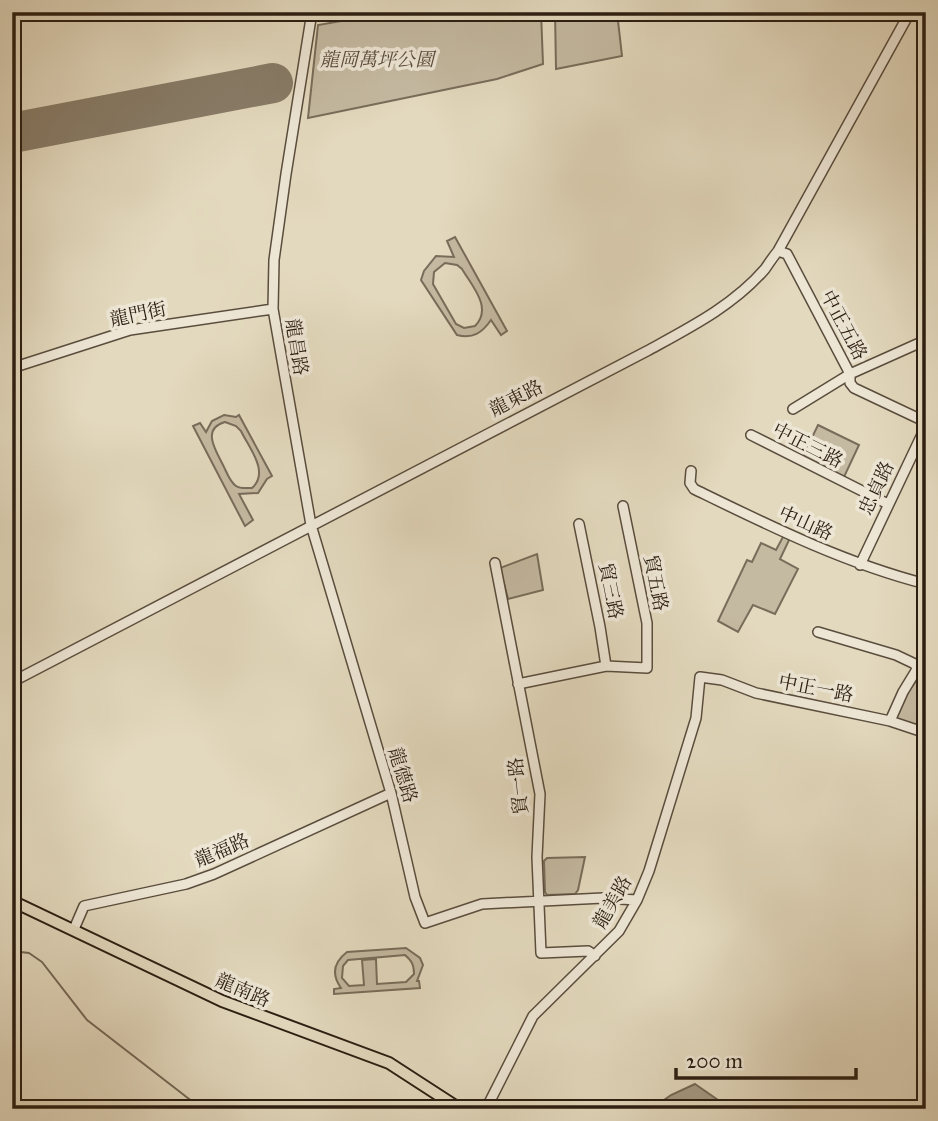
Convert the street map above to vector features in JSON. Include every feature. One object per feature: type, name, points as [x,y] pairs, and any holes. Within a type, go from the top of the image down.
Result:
[{"type":"main road","name":"龍南路","points":[[12,901],[222,1001],[389,1063],[460,1109]]},
{"type":"street","name":"龍昌路","points":[[311,525],[274,309],[274,265],[312,12]]},
{"type":"street","name":"龍東路","points":[[12,682],[694,325],[733,299],[765,269],[778,251],[910,12]]},
{"type":"street","name":"中正五路","points":[[778,251],[787,254],[850,374],[850,383],[926,424]]},
{"type":"street","name":"龍門街","points":[[12,368],[130,330],[274,309]]},
{"type":"street","points":[[793,409],[850,374],[926,340]]},
{"type":"street","name":"忠貞路","points":[[860,565],[926,424]]},
{"type":"street","name":"中正三路","points":[[751,435],[888,504]]},
{"type":"street","name":"中山路","points":[[691,471],[690,483],[694,489],[787,534],[860,565],[926,584]]},
{"type":"street","name":"貿五路","points":[[606,666],[647,668],[646,623],[623,506]]},
{"type":"street","name":"貿三路","points":[[579,524],[606,666]]},
{"type":"street","name":"龍德路","points":[[311,525],[391,793],[414,893],[425,923],[481,904],[539,901]]},
{"type":"street","name":"貿一路","points":[[495,563],[540,794],[537,857],[541,953],[588,951],[595,957]]},
{"type":"street","points":[[818,632],[896,655],[915,664],[917,669],[890,721]]},
{"type":"street","points":[[518,684],[606,666]]},
{"type":"street","name":"中正一路","points":[[700,677],[722,680],[756,693],[785,700],[890,721],[926,733]]},
{"type":"street","name":"龍美路","points":[[486,1109],[533,1016],[619,931],[637,900],[649,871],[696,718],[700,677]]},
{"type":"street","name":"龍福路","points":[[74,929],[84,906],[186,884],[214,874],[391,793]]},
{"type":"street","points":[[539,901],[603,898],[637,900]]},
{"type":"green space","name":"龍岡萬坪公園","points":[[393,12],[541,12],[543,64],[497,79],[308,118],[318,25]]},
{"type":"green space","points":[[555,12],[617,12],[622,56],[556,69]]},
{"type":"green space","points":[[455,237],[507,331],[501,335],[491,320],[477,334],[457,335],[421,280],[424,271],[436,256],[454,257],[447,241]],"holes":[[[445,263],[457,265],[479,297],[482,312],[475,326],[464,328],[456,324],[433,284],[434,272]]]},
{"type":"green space","points":[[224,415],[239,415],[272,476],[258,493],[239,494],[253,520],[245,526],[193,426],[200,423],[206,432],[212,421]],"holes":[[[225,422],[236,426],[253,452],[259,467],[257,482],[252,488],[239,488],[232,482],[212,442],[213,430],[217,425]]]},
{"type":"green space","points":[[818,425],[859,445],[844,477],[803,456]]},
{"type":"green space","points":[[784,535],[790,538],[780,559],[798,569],[775,614],[753,605],[738,632],[718,621],[747,560],[752,562],[761,543],[776,550]]},
{"type":"green space","points":[[537,554],[543,590],[508,599],[500,568]]},
{"type":"green space","points":[[926,666],[925,723],[916,725],[894,718],[894,713]]},
{"type":"green space","points":[[585,857],[575,894],[547,895],[544,861],[547,858]]},
{"type":"green space","points":[[406,948],[420,958],[423,965],[417,981],[420,988],[334,994],[334,989],[341,988],[335,968],[347,952]],"holes":[[[405,955],[414,968],[414,974],[406,982],[377,984],[376,959],[362,960],[364,985],[349,986],[342,978],[343,966],[348,960]]]},
{"type":"shaded area","points":[[695,1084],[731,1109],[651,1109],[671,1095]]},
{"type":"waterway","points":[[12,951],[29,953],[42,962],[87,1020],[202,1109]]},
{"type":"runway","points":[[12,133],[273,83]]}]
